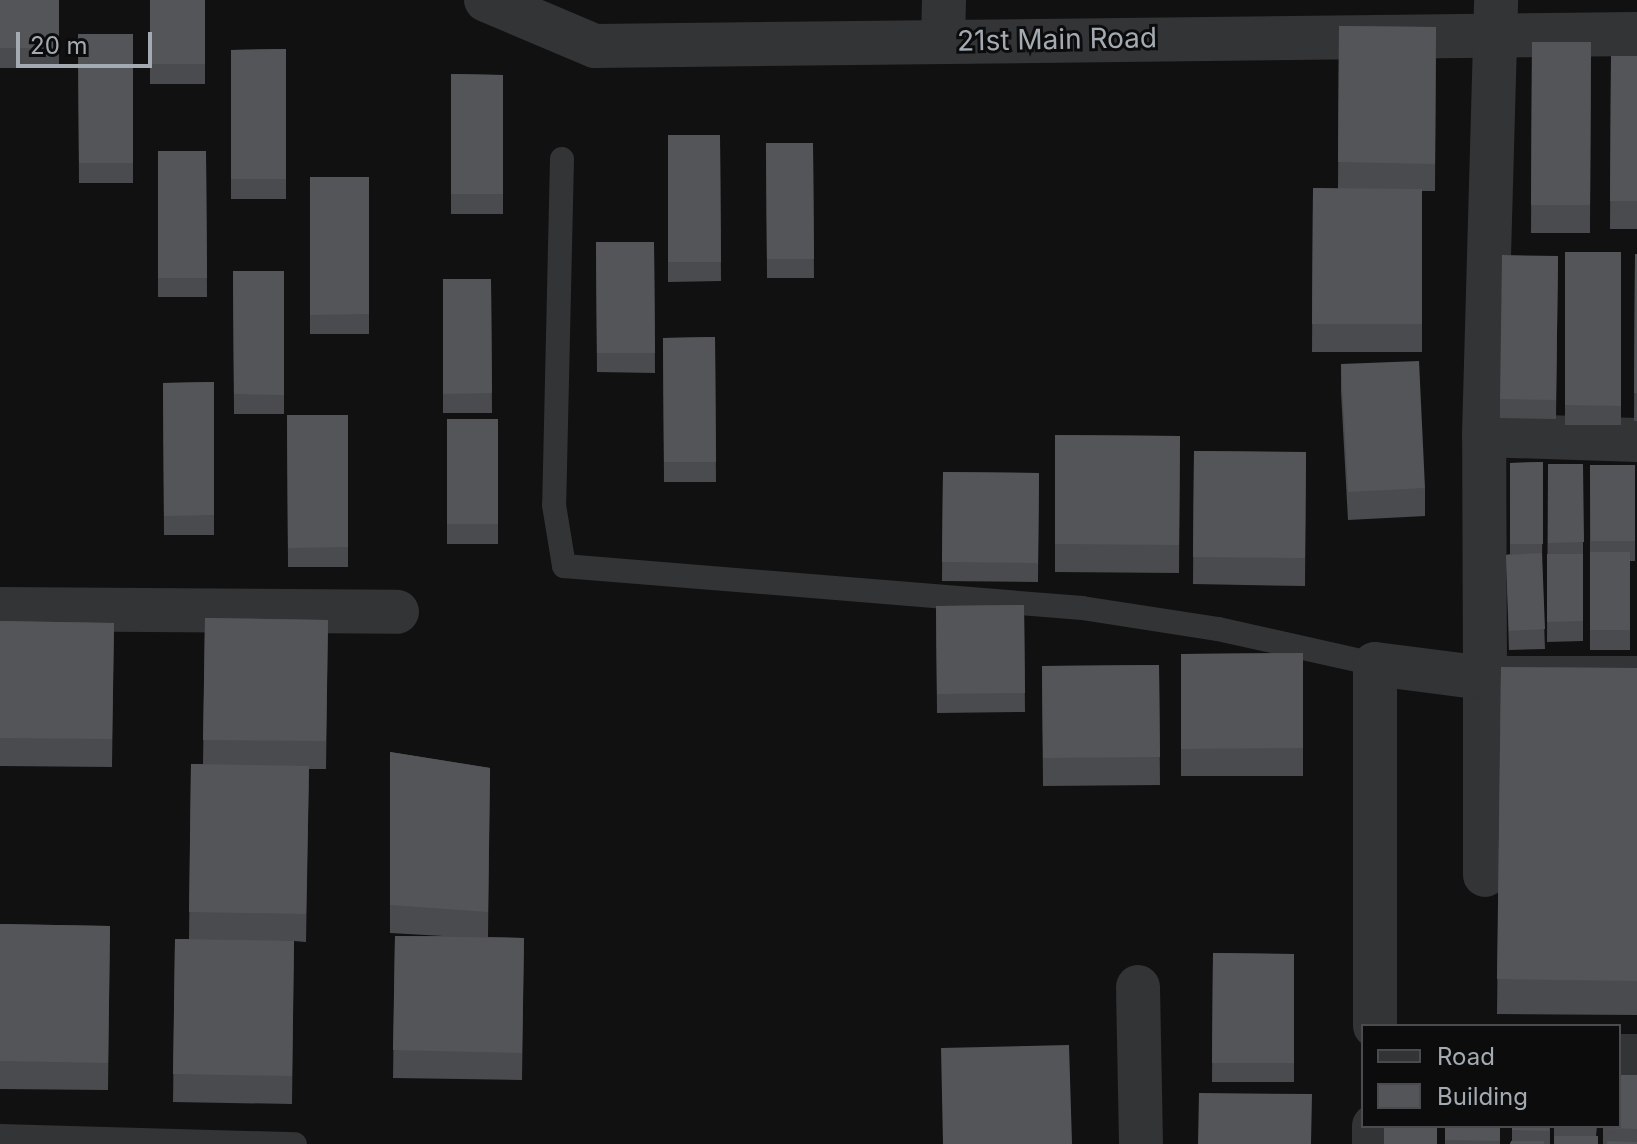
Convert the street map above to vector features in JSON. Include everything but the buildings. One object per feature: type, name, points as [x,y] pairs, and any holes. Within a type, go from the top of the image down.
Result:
[{"type":"street","name":"21st Main Road","points":[[486,0],[545,12],[595,46],[943,20],[1495,16],[1637,34]]},
{"type":"street","points":[[1485,875],[1484,435],[1495,16]]},
{"type":"street","points":[[1484,435],[1637,440]]},
{"type":"street","points":[[0,609],[397,612]]},
{"type":"street","points":[[1375,1024],[1375,664],[1485,678],[1637,678]]},
{"type":"street","points":[[1138,987],[1141,1144]]},
{"type":"lane","points":[[562,159],[554,505],[564,566],[1082,608],[1218,629],[1375,664]]},
{"type":"lane","points":[[0,1136],[295,1144]]}]
